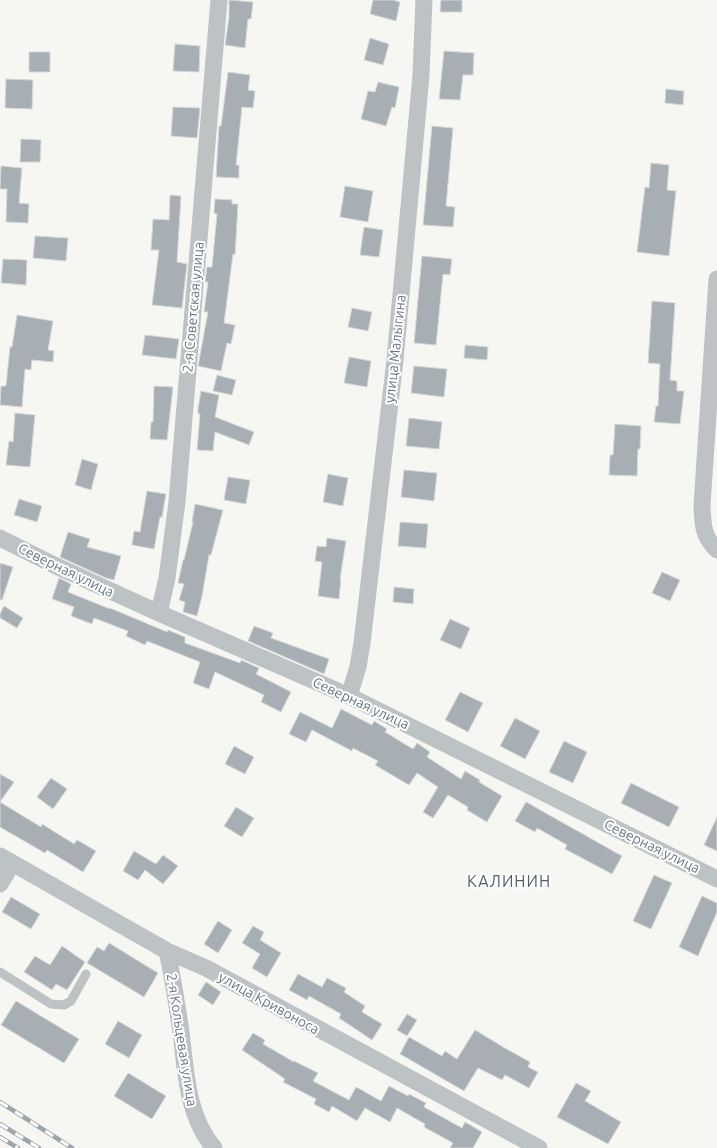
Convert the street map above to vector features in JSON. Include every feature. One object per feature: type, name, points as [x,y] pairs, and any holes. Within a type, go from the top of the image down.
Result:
[{"type":"street","name":"2-я Советская улица","points":[[159,614],[167,578],[177,502],[219,0]]},
{"type":"street","name":"улица Малыгина","points":[[349,696],[358,667],[362,643],[395,360],[421,75],[424,0]]},
{"type":"street","points":[[717,279],[702,505],[703,529],[711,544],[717,550]]},
{"type":"street","name":"Северная улица","points":[[0,538],[159,614],[349,696],[717,879]]},
{"type":"street","points":[[0,884],[6,860]]},
{"type":"street","name":"улица Кривоноса","points":[[6,860],[167,951],[206,968],[539,1148]]},
{"type":"street","name":"2-я Кольцевая улица","points":[[167,951],[174,988],[190,1099],[197,1121],[214,1148]]},
{"type":"lane","points":[[0,972],[51,1004],[64,1005],[72,1001],[86,974]]},
{"type":"building","points":[[229,0],[253,2],[251,19],[248,19],[245,48],[225,45],[229,17]]},
{"type":"building","points":[[373,0],[393,0],[400,2],[396,21],[370,14]]},
{"type":"building","points":[[441,0],[462,0],[462,12],[440,12]]},
{"type":"building","points":[[370,38],[389,44],[383,65],[364,60]]},
{"type":"building","points":[[175,44],[200,46],[199,72],[173,71]]},
{"type":"building","points":[[444,51],[474,53],[473,75],[463,75],[460,100],[439,99]]},
{"type":"building","points":[[29,52],[50,52],[50,72],[29,72]]},
{"type":"building","points":[[228,72],[250,75],[248,90],[255,91],[253,108],[242,107],[236,165],[239,165],[239,178],[216,177],[219,126],[221,126]]},
{"type":"building","points":[[6,79],[33,80],[32,109],[5,108]]},
{"type":"building","points":[[378,82],[399,87],[395,108],[392,107],[386,126],[361,119],[368,91],[375,92]]},
{"type":"building","points":[[666,89],[684,91],[683,105],[665,103]]},
{"type":"building","points":[[173,107],[200,108],[197,138],[171,136]]},
{"type":"building","points":[[432,126],[453,128],[446,206],[455,207],[453,227],[423,225]]},
{"type":"building","points":[[21,139],[41,140],[40,162],[20,162]]},
{"type":"building","points":[[651,163],[669,165],[667,190],[676,191],[669,256],[637,252],[645,187],[649,188]]},
{"type":"building","points":[[1,166],[22,168],[19,203],[29,204],[28,223],[6,222],[7,189],[0,189]]},
{"type":"building","points":[[345,186],[373,191],[368,222],[340,217]]},
{"type":"building","points":[[170,195],[181,196],[177,262],[187,264],[182,308],[152,305],[159,250],[151,250],[153,219],[169,220]]},
{"type":"building","points":[[215,199],[232,200],[232,204],[238,204],[235,255],[233,254],[224,323],[235,325],[231,344],[227,343],[221,371],[198,366],[208,312],[204,312],[208,282],[205,282],[207,267],[212,267],[217,214],[214,213]]},
{"type":"building","points":[[364,227],[383,230],[379,257],[360,255]]},
{"type":"building","points":[[35,236],[68,238],[66,261],[33,258]]},
{"type":"building","points":[[422,256],[452,259],[450,275],[443,274],[436,345],[414,343]]},
{"type":"building","points":[[3,259],[27,260],[26,285],[1,283]]},
{"type":"building","points":[[652,301],[675,303],[670,380],[677,381],[677,391],[684,391],[680,424],[654,422],[656,406],[658,406],[660,364],[648,363]]},
{"type":"building","points":[[352,308],[372,312],[368,331],[348,327]]},
{"type":"building","points":[[17,315],[53,321],[48,350],[54,351],[53,362],[32,360],[31,370],[25,369],[22,407],[0,405],[1,386],[6,386],[10,347],[12,347]]},
{"type":"building","points":[[145,335],[179,339],[176,359],[142,355]]},
{"type":"building","points":[[465,345],[488,347],[487,360],[464,358]]},
{"type":"building","points":[[349,357],[371,361],[367,387],[344,383]]},
{"type":"building","points":[[414,366],[447,369],[444,397],[411,393]]},
{"type":"building","points":[[217,375],[236,380],[232,395],[213,391]]},
{"type":"building","points":[[154,386],[173,387],[167,440],[150,439],[151,422],[153,422]]},
{"type":"building","points":[[201,391],[219,395],[215,417],[254,432],[249,445],[215,432],[213,451],[197,450],[200,414],[198,414],[198,409]]},
{"type":"building","points":[[15,413],[35,415],[30,467],[6,465],[9,441],[13,442]]},
{"type":"building","points":[[409,418],[442,422],[439,449],[406,446]]},
{"type":"building","points":[[615,424],[641,426],[637,476],[609,475],[610,455],[613,455]]},
{"type":"building","points":[[82,459],[98,464],[91,490],[75,485]]},
{"type":"building","points":[[404,470],[437,473],[434,501],[401,497]]},
{"type":"building","points":[[328,474],[348,478],[343,506],[323,502]]},
{"type":"building","points":[[228,477],[250,480],[246,504],[224,500]]},
{"type":"building","points":[[147,491],[166,494],[154,549],[132,545],[134,531],[140,532]]},
{"type":"building","points":[[19,499],[42,506],[37,522],[14,515]]},
{"type":"building","points":[[195,504],[223,510],[211,555],[209,555],[197,616],[183,612],[185,602],[179,600],[184,584],[178,583],[193,522]]},
{"type":"building","points":[[400,522],[428,524],[426,548],[398,546]]},
{"type":"building","points":[[68,532],[90,539],[87,547],[121,556],[114,580],[106,578],[60,557]]},
{"type":"building","points":[[327,538],[346,541],[340,579],[339,599],[318,596],[322,562],[315,561],[317,546],[326,547]]},
{"type":"building","points":[[0,563],[13,567],[2,600],[0,600]]},
{"type":"building","points":[[662,572],[680,580],[670,601],[652,593]]},
{"type":"building","points":[[59,578],[71,584],[68,592],[167,632],[168,630],[185,637],[185,643],[240,663],[241,660],[259,668],[256,674],[291,692],[281,712],[261,702],[264,695],[215,672],[209,689],[193,683],[200,662],[147,641],[145,645],[126,636],[128,631],[94,618],[92,624],[71,616],[74,607],[52,599]]},
{"type":"building","points":[[394,587],[414,589],[413,604],[393,602]]},
{"type":"building","points":[[4,606],[23,618],[17,628],[0,618],[0,614]]},
{"type":"building","points":[[450,619],[470,628],[461,649],[440,640]]},
{"type":"building","points":[[254,626],[273,633],[271,638],[329,659],[324,674],[248,641]]},
{"type":"building","points":[[460,692],[483,703],[468,732],[445,720]]},
{"type":"building","points":[[341,709],[372,725],[374,721],[387,729],[385,732],[413,749],[417,743],[430,752],[427,757],[461,779],[465,771],[480,780],[479,782],[502,796],[487,822],[467,810],[468,807],[448,795],[433,818],[423,812],[438,787],[417,773],[409,785],[375,765],[378,761],[353,748],[352,751],[312,730],[306,742],[289,734],[300,712],[332,728]]},
{"type":"building","points":[[515,718],[540,731],[525,759],[500,746]]},
{"type":"building","points":[[564,741],[587,752],[573,783],[549,772]]},
{"type":"building","points":[[234,746],[254,757],[245,774],[225,764]]},
{"type":"building","points":[[0,774],[14,782],[0,802]]},
{"type":"building","points":[[51,778],[67,789],[53,809],[37,797]]},
{"type":"building","points":[[631,783],[679,807],[669,827],[621,803]]},
{"type":"building","points":[[0,802],[41,827],[42,824],[74,844],[77,840],[96,851],[83,872],[47,850],[45,853],[0,827]]},
{"type":"building","points":[[526,802],[622,856],[612,874],[565,849],[567,845],[537,828],[535,832],[515,821]]},
{"type":"building","points":[[236,807],[254,818],[242,837],[224,826]]},
{"type":"building","points":[[717,817],[717,851],[704,845]]},
{"type":"building","points":[[134,851],[156,864],[163,855],[178,866],[163,884],[145,870],[138,880],[123,871]]},
{"type":"building","points":[[654,875],[672,883],[651,929],[633,921]]},
{"type":"building","points":[[702,896],[717,903],[717,912],[698,956],[679,947]]},
{"type":"building","points":[[11,897],[40,914],[31,929],[2,912]]},
{"type":"building","points":[[218,921],[232,930],[218,953],[204,944]]},
{"type":"building","points":[[253,926],[264,932],[260,940],[281,953],[267,977],[252,968],[260,954],[242,943]]},
{"type":"building","points":[[109,943],[158,973],[144,997],[87,963],[97,947],[104,951]]},
{"type":"building","points":[[62,946],[85,962],[67,990],[56,984],[52,990],[24,972],[35,956],[50,965]]},
{"type":"building","points":[[298,974],[322,987],[327,978],[346,988],[344,992],[365,1006],[362,1012],[382,1024],[372,1040],[339,1018],[341,1014],[309,996],[307,1000],[289,990]]},
{"type":"building","points":[[206,982],[221,992],[213,1005],[198,995]]},
{"type":"building","points":[[16,1001],[79,1039],[64,1063],[1,1025]]},
{"type":"building","points":[[407,1014],[417,1020],[407,1036],[397,1030]]},
{"type":"building","points":[[118,1021],[142,1035],[129,1058],[105,1044]]},
{"type":"building","points":[[475,1030],[530,1062],[528,1067],[538,1072],[529,1088],[505,1075],[502,1080],[478,1068],[464,1091],[400,1054],[409,1037],[442,1056],[445,1051],[457,1059]]},
{"type":"building","points":[[253,1033],[265,1040],[263,1044],[294,1062],[318,1073],[313,1081],[349,1100],[356,1087],[381,1101],[389,1086],[426,1103],[424,1107],[462,1128],[465,1122],[482,1132],[473,1148],[450,1148],[453,1143],[424,1127],[425,1124],[397,1108],[390,1122],[365,1108],[357,1121],[332,1106],[329,1112],[314,1104],[316,1099],[283,1082],[285,1079],[242,1050]]},
{"type":"building","points":[[128,1073],[166,1096],[152,1119],[114,1096]]},
{"type":"building","points":[[576,1083],[591,1091],[585,1101],[621,1122],[608,1144],[557,1117]]},
{"type":"railway","points":[[0,1102],[72,1148]]},
{"type":"railway","points":[[0,1124],[39,1148]]},
{"type":"railway","points":[[0,1137],[18,1148]]},
{"type":"district","name":"КАЛИНИН","points":[[509,881]]}]
